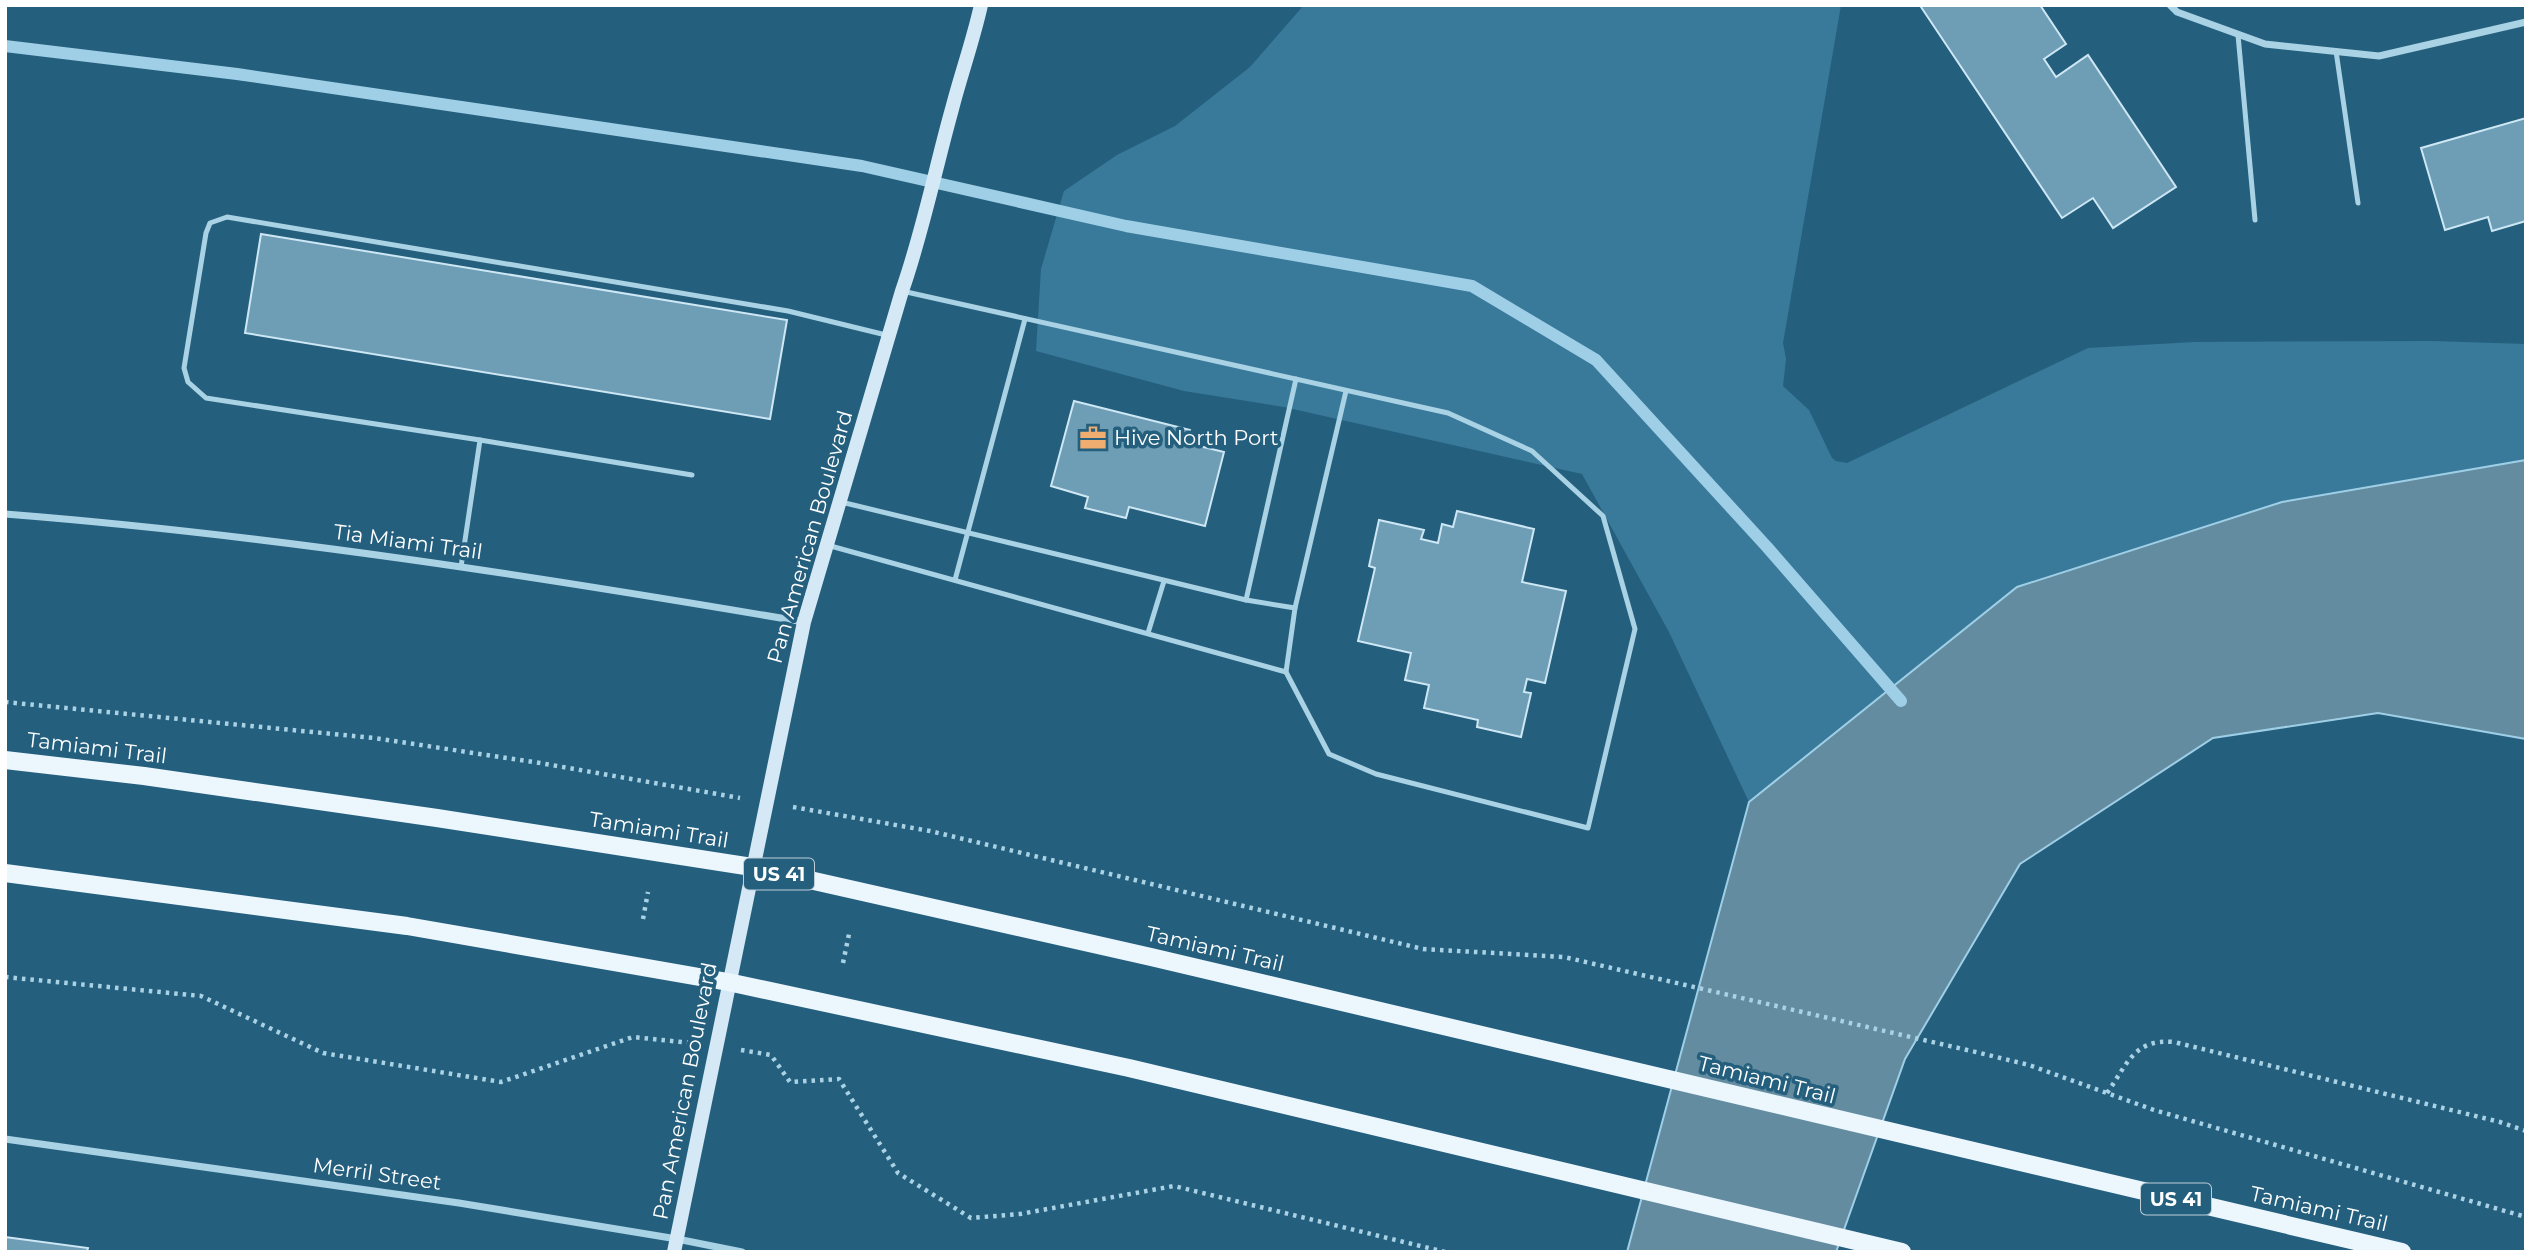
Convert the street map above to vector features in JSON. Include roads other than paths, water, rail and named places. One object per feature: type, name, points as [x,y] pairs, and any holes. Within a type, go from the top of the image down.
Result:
[{"type":"main road","name":"Tamiami Trail","points":[[5,760],[264,793],[752,867],[1542,1049],[2348,1245],[2402,1252]]},
{"type":"main road","points":[[5,873],[407,926],[728,982],[1129,1068],[1902,1252]]},
{"type":"street","name":"Pan American Boulevard","points":[[676,1245],[804,622],[902,291],[919,244],[952,107],[981,5]]},
{"type":"street","points":[[2170,5],[2177,12],[2265,44],[2378,56],[2526,22]]},
{"type":"street","name":"Tia Miami Trail","points":[[5,514],[320,547],[595,586],[804,622]]},
{"type":"street","name":"Merril Street","points":[[5,1139],[432,1199],[676,1245],[742,1252]]},
{"type":"lane","points":[[2238,35],[2255,220]]},
{"type":"lane","points":[[2336,51],[2358,203]]},
{"type":"lane","points":[[692,475],[206,398],[188,382],[184,368],[206,233],[210,223],[227,217],[241,219],[788,311],[889,336]]},
{"type":"lane","points":[[902,291],[1448,413],[1532,451],[1603,516],[1635,629],[1588,828],[1376,774],[1329,754],[1286,672],[1295,608],[1346,391]]},
{"type":"lane","points":[[956,580],[1025,319]]},
{"type":"lane","points":[[1246,600],[1296,379]]},
{"type":"lane","points":[[461,567],[480,440]]},
{"type":"lane","points":[[841,502],[1164,581],[1295,608]]},
{"type":"lane","points":[[827,545],[1286,672]]},
{"type":"lane","points":[[1148,634],[1164,581]]},
{"type":"waterway","points":[[5,46],[237,74],[862,166],[1126,226],[1472,286],[1596,360],[1767,547],[1901,701]]},
{"type":"place","name":"Hive North Port","points":[[1093,438]]}]
